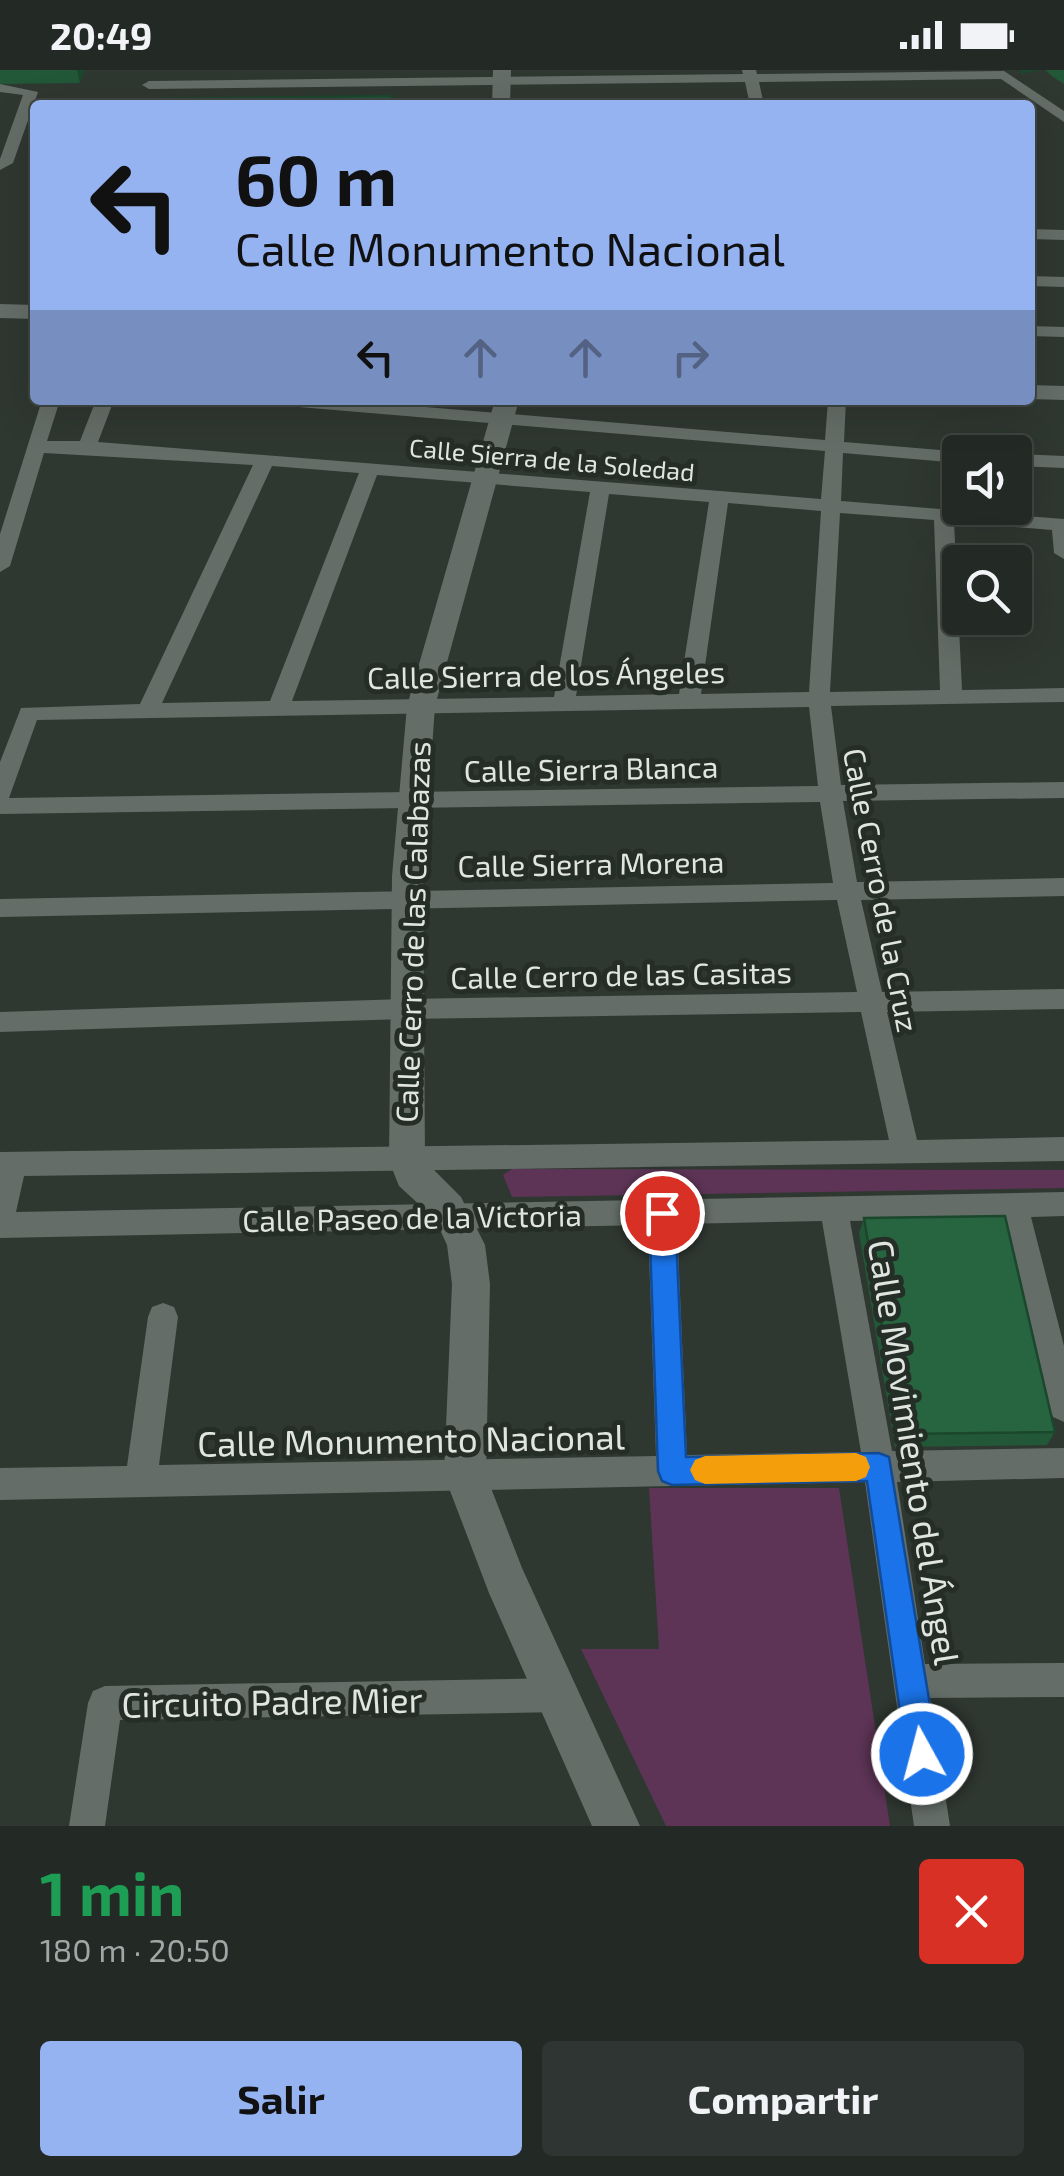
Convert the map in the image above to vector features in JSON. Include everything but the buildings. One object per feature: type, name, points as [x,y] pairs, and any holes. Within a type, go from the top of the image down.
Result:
[{"type":"street","points":[[749,74],[756,100]]},
{"type":"street","points":[[152,78],[198,84],[502,75],[1004,75],[1059,113]]},
{"type":"street","points":[[501,100],[502,75]]},
{"type":"street","points":[[193,100],[198,84]]},
{"type":"street","points":[[0,88],[32,92],[6,162],[0,166]]},
{"type":"street","points":[[1035,234],[1064,235]]},
{"type":"street","points":[[1035,281],[1064,282]]},
{"type":"street","points":[[0,311],[30,312]]},
{"type":"street","points":[[0,323],[30,324]]},
{"type":"street","points":[[1035,331],[1064,332]]},
{"type":"street","points":[[1035,392],[1064,394]]},
{"type":"street","points":[[0,566],[49,405]]},
{"type":"street","points":[[86,447],[103,405]]},
{"type":"street","points":[[403,405],[505,409],[942,456]]},
{"type":"street","name":"Calle Cerro de la Cruz","points":[[837,405],[818,699],[829,794],[904,1150]]},
{"type":"street","name":"Calle Cerro de las Calabazas","points":[[454,1217],[412,1175],[407,1161],[405,1009],[412,801],[421,706],[505,409]]},
{"type":"street","name":"Calle Sierra de la Soledad","points":[[36,447],[86,447],[370,468],[942,517]]},
{"type":"street","points":[[148,710],[265,460]]},
{"type":"street","points":[[1032,461],[1064,462]]},
{"type":"street","points":[[278,708],[370,468]]},
{"type":"street","points":[[564,703],[600,490]]},
{"type":"street","points":[[689,701],[719,499]]},
{"type":"street","name":"Calle Sierra de la Soledad","points":[[1032,524],[1062,526]]},
{"type":"street","points":[[944,525],[951,697]]},
{"type":"street","points":[[1062,526],[1064,552]]},
{"type":"street","name":"Calle Sierra de los Ángeles","points":[[0,793],[29,714],[1064,695]]},
{"type":"street","name":"Calle Sierra Blanca","points":[[0,806],[1064,790]]},
{"type":"street","name":"Calle Sierra Morena","points":[[0,908],[1064,887]]},
{"type":"street","name":"Calle Cerro de las Casitas","points":[[0,1022],[405,1009],[1064,999]]},
{"type":"street","name":"Calle Paseo de la Victoria","points":[[6,1164],[1064,1149]]},
{"type":"street","points":[[0,1222],[6,1164]]},
{"type":"street","name":"Calle Paseo de la Victoria","points":[[0,1222],[1064,1204]]},
{"type":"street","points":[[1014,1205],[1064,1407]]},
{"type":"street","name":"Calle Movimiento del Ángel","points":[[834,1210],[879,1467],[932,1826]]},
{"type":"street","points":[[662,1213],[672,1471]]},
{"type":"street","points":[[454,1217],[466,1245],[471,1284],[465,1475],[504,1578],[616,1826]]},
{"type":"street","points":[[141,1482],[164,1317]]},
{"type":"street","name":"Calle Monumento Nacional","points":[[0,1484],[1064,1463]]},
{"type":"street","points":[[913,1681],[1064,1680]]},
{"type":"street","name":"Circuito Padre Mier","points":[[87,1826],[105,1703],[560,1695]]},
{"type":"shaded area","points":[[512,1169],[1064,1170],[1064,1188],[512,1197],[503,1175]]},
{"type":"shaded area","points":[[649,1488],[839,1488],[890,1826],[666,1826],[581,1649],[659,1649]]},
{"type":"slow traffic","points":[[705,1470],[856,1467]]},
{"type":"route","points":[[662,1213],[672,1471],[879,1467],[922,1754]]}]
